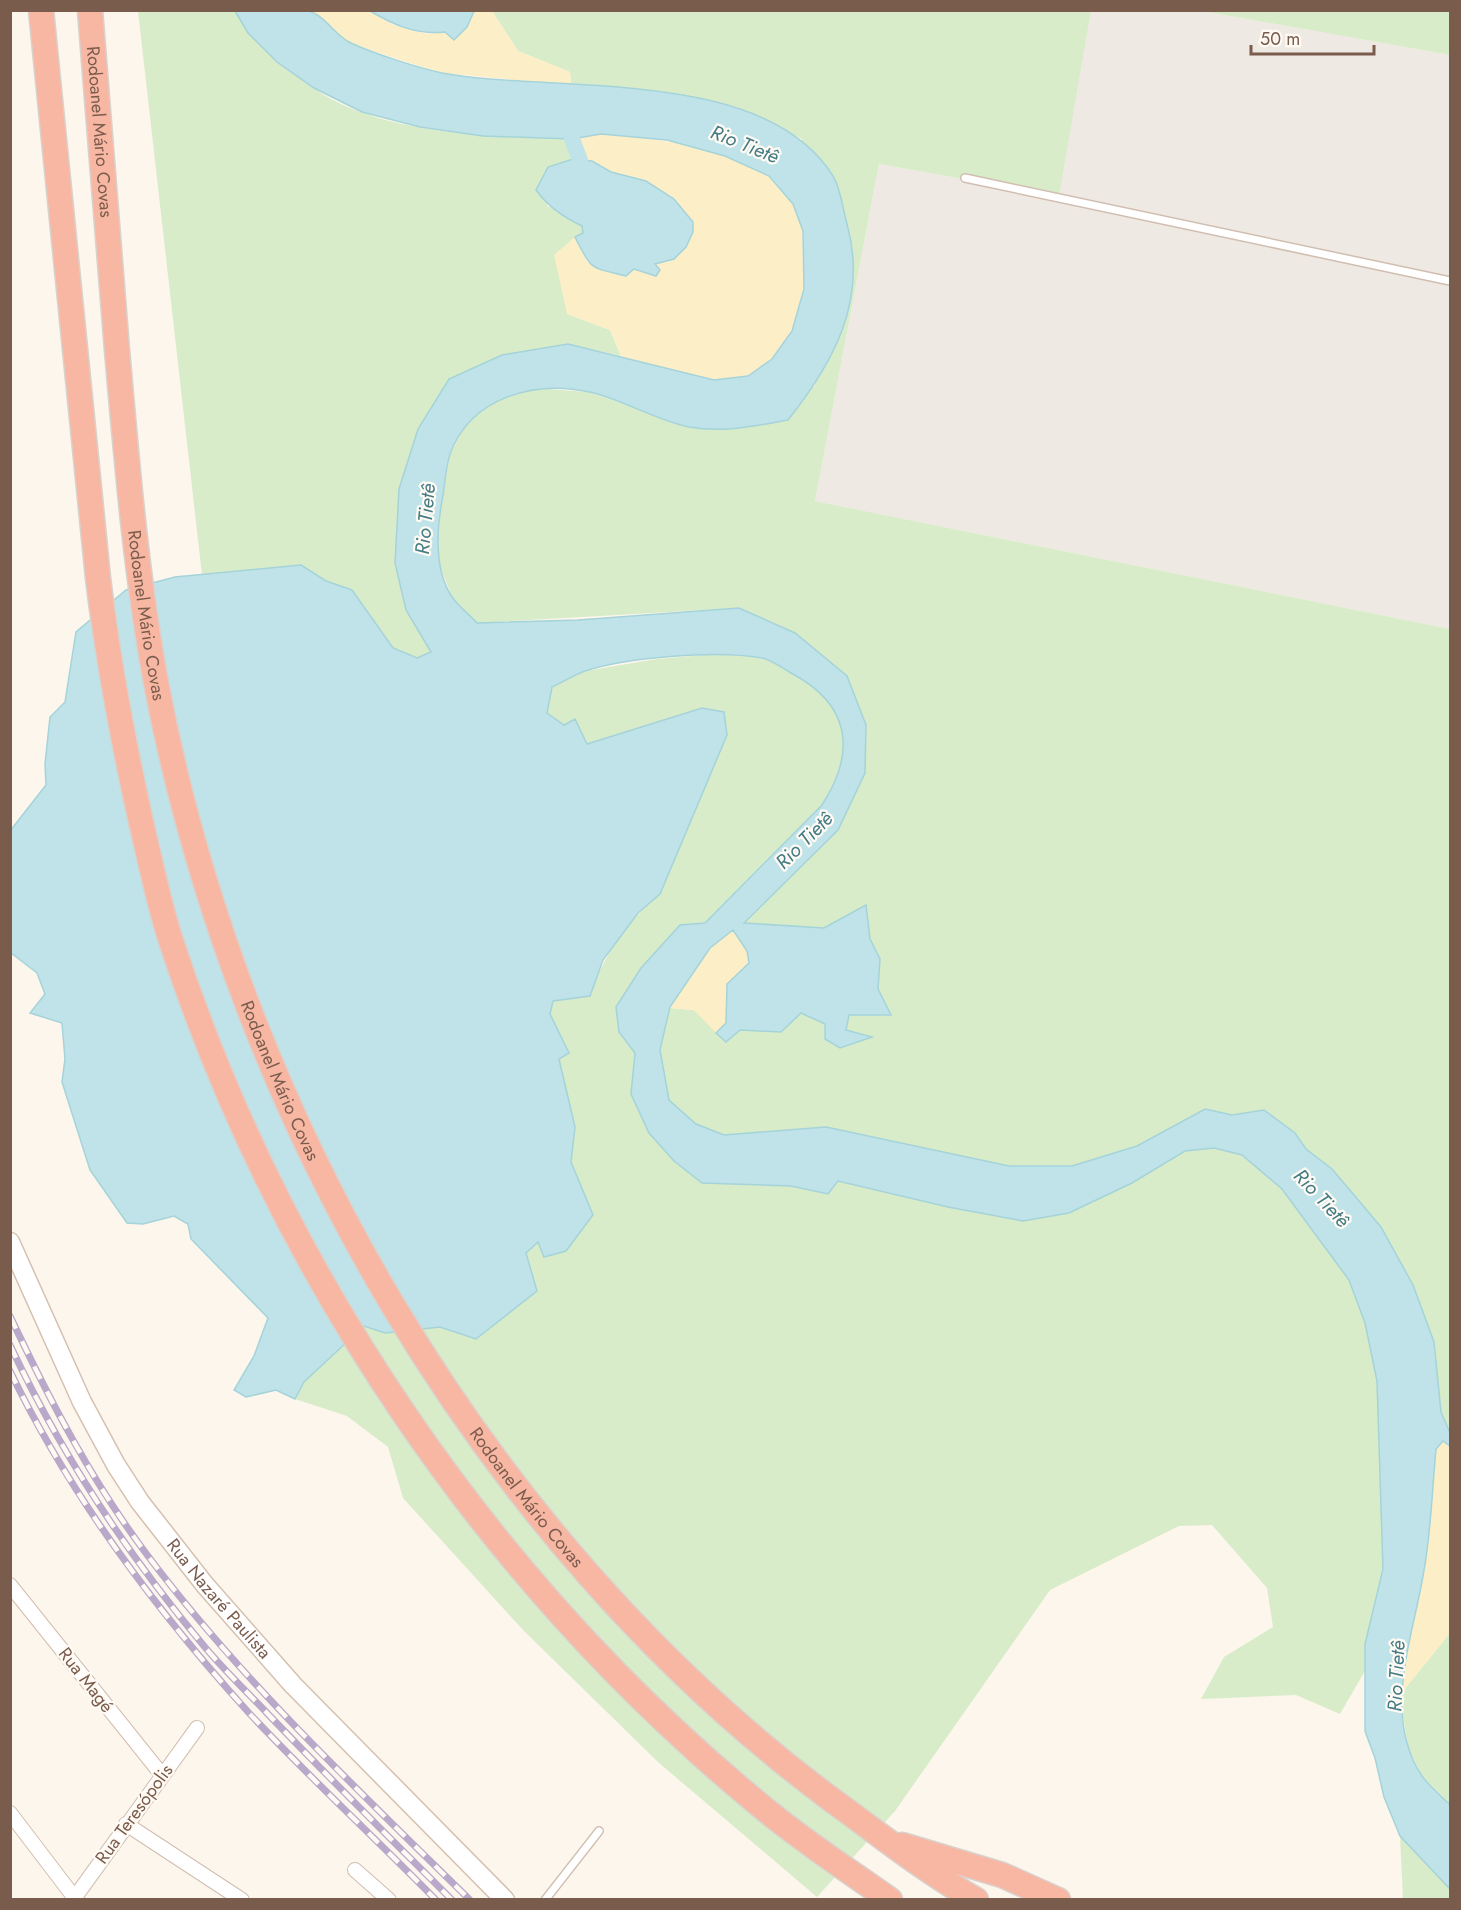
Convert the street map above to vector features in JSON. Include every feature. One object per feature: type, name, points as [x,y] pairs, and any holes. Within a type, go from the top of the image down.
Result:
[{"type":"highway","points":[[41,10],[98,578],[127,761],[169,935],[236,1112],[323,1285],[428,1449],[519,1566],[643,1701],[693,1748],[769,1813],[882,1896]]},
{"type":"highway","name":"Rodoanel Mário Covas","points":[[90,10],[132,529],[157,689],[193,835],[221,931],[285,1097],[330,1190],[376,1275],[461,1412],[515,1486],[606,1594],[728,1716],[784,1765],[951,1886],[976,1899]]},
{"type":"highway","points":[[889,1842],[916,1847],[1002,1875],[1058,1899]]},
{"type":"main road","name":"Rua Nazaré Paulista","points":[[10,1242],[82,1402],[116,1465],[140,1502],[205,1585],[293,1685],[505,1899]]},
{"type":"street","name":"Rua Magé","points":[[10,1586],[162,1775]]},
{"type":"street","name":"Rua Teresópolis","points":[[73,1898],[197,1728]]},
{"type":"street","points":[[10,1813],[73,1898]]},
{"type":"street","points":[[126,1824],[242,1899]]},
{"type":"street","points":[[356,1870],[389,1899]]},
{"type":"lane","points":[[964,178],[1450,281]]},
{"type":"lane","points":[[545,1899],[599,1831]]},
{"type":"shaded area","points":[[1091,11],[1202,11],[1450,55],[1450,629],[815,501],[879,164],[1058,196]]},
{"type":"green space","points":[[138,11],[235,11],[257,39],[308,84],[339,103],[370,115],[437,130],[572,139],[580,160],[573,159],[547,206],[582,226],[583,233],[575,237],[567,314],[610,330],[621,356],[568,344],[502,355],[449,379],[406,610],[431,652],[417,658],[393,648],[353,590],[326,581],[301,565],[202,575]]},
{"type":"green space","points":[[492,11],[1091,11],[1059,196],[879,164],[815,501],[1450,629],[1450,1433],[1441,1412],[1434,1342],[1413,1285],[1332,1169],[1306,1149],[1295,1133],[1264,1110],[1232,1115],[1205,1109],[1137,1146],[1072,1166],[1009,1166],[826,1127],[724,1135],[696,1124],[669,1100],[660,1050],[670,1008],[694,1010],[726,1042],[740,1030],[781,1032],[800,1012],[825,1024],[825,1039],[871,1037],[846,1030],[849,1015],[891,1014],[878,989],[880,959],[870,939],[866,905],[824,928],[743,923],[838,830],[866,725],[739,608],[477,623],[452,597],[438,561],[440,510],[450,455],[463,428],[475,415],[510,394],[534,388],[589,392],[689,427],[815,386],[802,139],[737,107],[653,90],[571,85],[570,72],[518,51]]},
{"type":"green space","points":[[1202,11],[1450,11],[1450,55]]},
{"type":"green space","points":[[717,654],[767,660],[812,686],[826,700],[836,715],[842,732],[843,749],[840,767],[833,786],[822,805],[705,923],[680,925],[641,968],[619,1032],[635,1052],[631,1094],[649,1133],[674,1161],[702,1183],[791,1186],[827,1194],[838,1181],[948,1207],[1069,1213],[1132,1183],[1185,1151],[1214,1148],[1242,1155],[1282,1189],[1349,1280],[1365,1323],[1377,1380],[1383,1569],[1365,1644],[1365,1671],[1340,1714],[1296,1695],[1201,1699],[1224,1657],[1273,1627],[1267,1588],[1212,1525],[1179,1526],[1050,1590],[895,1811],[817,1897],[659,1763],[523,1630],[403,1498],[388,1447],[347,1416],[295,1399],[304,1382],[364,1326],[385,1333],[440,1327],[476,1338],[537,1291],[526,1253],[538,1241],[593,1215],[571,1162],[575,1127],[559,1059],[569,1052],[550,1014],[553,1001],[590,995],[603,965],[618,940],[637,916],[660,894],[702,708],[587,744],[547,713],[552,687],[585,671],[657,659]]},
{"type":"green space","points":[[1450,1633],[1450,1805],[1422,1776],[1408,1747],[1402,1709],[1403,1691]]},
{"type":"green space","points":[[1400,1836],[1450,1889],[1450,1899],[1403,1899]]},
{"type":"sand","points":[[310,11],[370,11],[394,25],[427,34],[467,27],[474,11],[492,11],[518,51],[570,72],[571,85],[441,73],[349,43]]},
{"type":"sand","points":[[601,134],[665,141],[708,150],[728,157],[769,176],[793,203],[801,227],[805,250],[805,275],[801,300],[794,323],[783,344],[768,362],[749,375],[736,379],[703,378],[621,356],[610,330],[567,314],[554,255],[575,237],[587,262],[626,276],[634,269],[656,276],[646,181],[611,172],[592,161],[580,160],[572,139]]},
{"type":"sand","points":[[733,930],[747,951],[749,963],[727,985],[726,1024],[716,1033],[694,1010],[670,1008],[710,948]]},
{"type":"sand","points":[[1443,1440],[1450,1446],[1450,1633],[1403,1691],[1406,1653],[1423,1575],[1436,1449]]},
{"type":"water","name":"Rio Tietê","points":[[281,9],[308,11],[319,16],[351,43],[396,60],[442,73],[488,79],[654,91],[709,100],[759,116],[801,141],[833,176],[840,193],[852,252],[853,279],[850,304],[843,329],[820,376],[788,420],[739,428],[702,429],[676,424],[590,392],[547,389],[527,391],[507,397],[489,406],[473,419],[460,434],[450,454],[438,534],[439,560],[446,586],[452,597],[477,623],[578,620],[739,608],[795,633],[847,676],[866,725],[865,773],[838,830],[744,923],[824,928],[866,905],[870,939],[880,959],[878,989],[891,1015],[849,1015],[846,1030],[872,1037],[840,1048],[825,1039],[825,1024],[801,1013],[781,1032],[740,1030],[726,1042],[716,1033],[726,1023],[727,984],[749,963],[747,951],[733,930],[710,948],[670,1007],[660,1050],[669,1100],[696,1124],[724,1135],[826,1127],[1009,1166],[1072,1166],[1137,1146],[1205,1109],[1232,1115],[1264,1110],[1295,1133],[1306,1149],[1332,1169],[1381,1227],[1413,1285],[1434,1342],[1441,1412],[1450,1433],[1450,1446],[1443,1441],[1436,1449],[1428,1545],[1407,1652],[1402,1703],[1404,1728],[1410,1753],[1425,1780],[1450,1805],[1450,1889],[1400,1836],[1384,1797],[1375,1758],[1365,1731],[1365,1644],[1383,1569],[1377,1381],[1365,1323],[1349,1280],[1282,1189],[1242,1155],[1214,1148],[1185,1151],[1132,1183],[1069,1213],[1023,1221],[948,1207],[838,1181],[828,1194],[791,1186],[702,1183],[674,1161],[649,1133],[631,1094],[635,1053],[619,1032],[616,1007],[641,968],[680,925],[705,923],[822,805],[840,766],[843,748],[842,730],[836,714],[826,699],[811,685],[773,662],[744,656],[673,656],[603,666],[577,674],[552,687],[547,713],[564,725],[575,719],[587,744],[702,708],[724,712],[727,735],[660,894],[638,913],[603,960],[590,996],[553,1001],[550,1014],[569,1053],[559,1059],[575,1127],[571,1162],[593,1215],[566,1251],[544,1257],[538,1242],[526,1253],[537,1291],[476,1339],[440,1327],[385,1333],[364,1326],[304,1382],[295,1399],[276,1390],[246,1397],[234,1390],[254,1356],[268,1318],[191,1239],[188,1224],[174,1216],[143,1224],[127,1223],[90,1170],[62,1082],[65,1059],[62,1023],[30,1013],[45,994],[37,973],[11,953],[10,831],[46,785],[45,764],[50,717],[65,702],[76,632],[126,590],[175,577],[301,565],[326,581],[352,590],[393,648],[417,658],[431,652],[406,610],[395,563],[399,489],[418,429],[449,379],[502,355],[568,344],[714,380],[748,376],[772,359],[792,331],[804,289],[803,231],[793,204],[769,176],[725,156],[667,140],[601,134],[572,139],[483,136],[420,127],[362,112],[314,88],[277,62],[248,33],[235,11]]},
{"type":"water","points":[[474,10],[467,27],[454,40],[445,32],[424,32],[406,28],[370,11]]},
{"type":"water","points":[[573,159],[592,161],[611,172],[646,181],[674,199],[693,222],[693,232],[686,247],[674,259],[655,264],[660,270],[656,276],[634,269],[626,276],[594,266],[585,257],[575,237],[583,233],[582,226],[556,211],[536,190],[548,167]]},
{"type":"waterway","points":[[569,117],[572,139],[580,160]]},
{"type":"railway","points":[[10,1316],[56,1409],[108,1499],[184,1602],[302,1734],[470,1900]]},
{"type":"railway","points":[[10,1345],[51,1425],[97,1502],[148,1575],[211,1655],[452,1900]]},
{"type":"railway","points":[[10,1371],[60,1463],[87,1507],[181,1634],[272,1737],[436,1900]]}]
